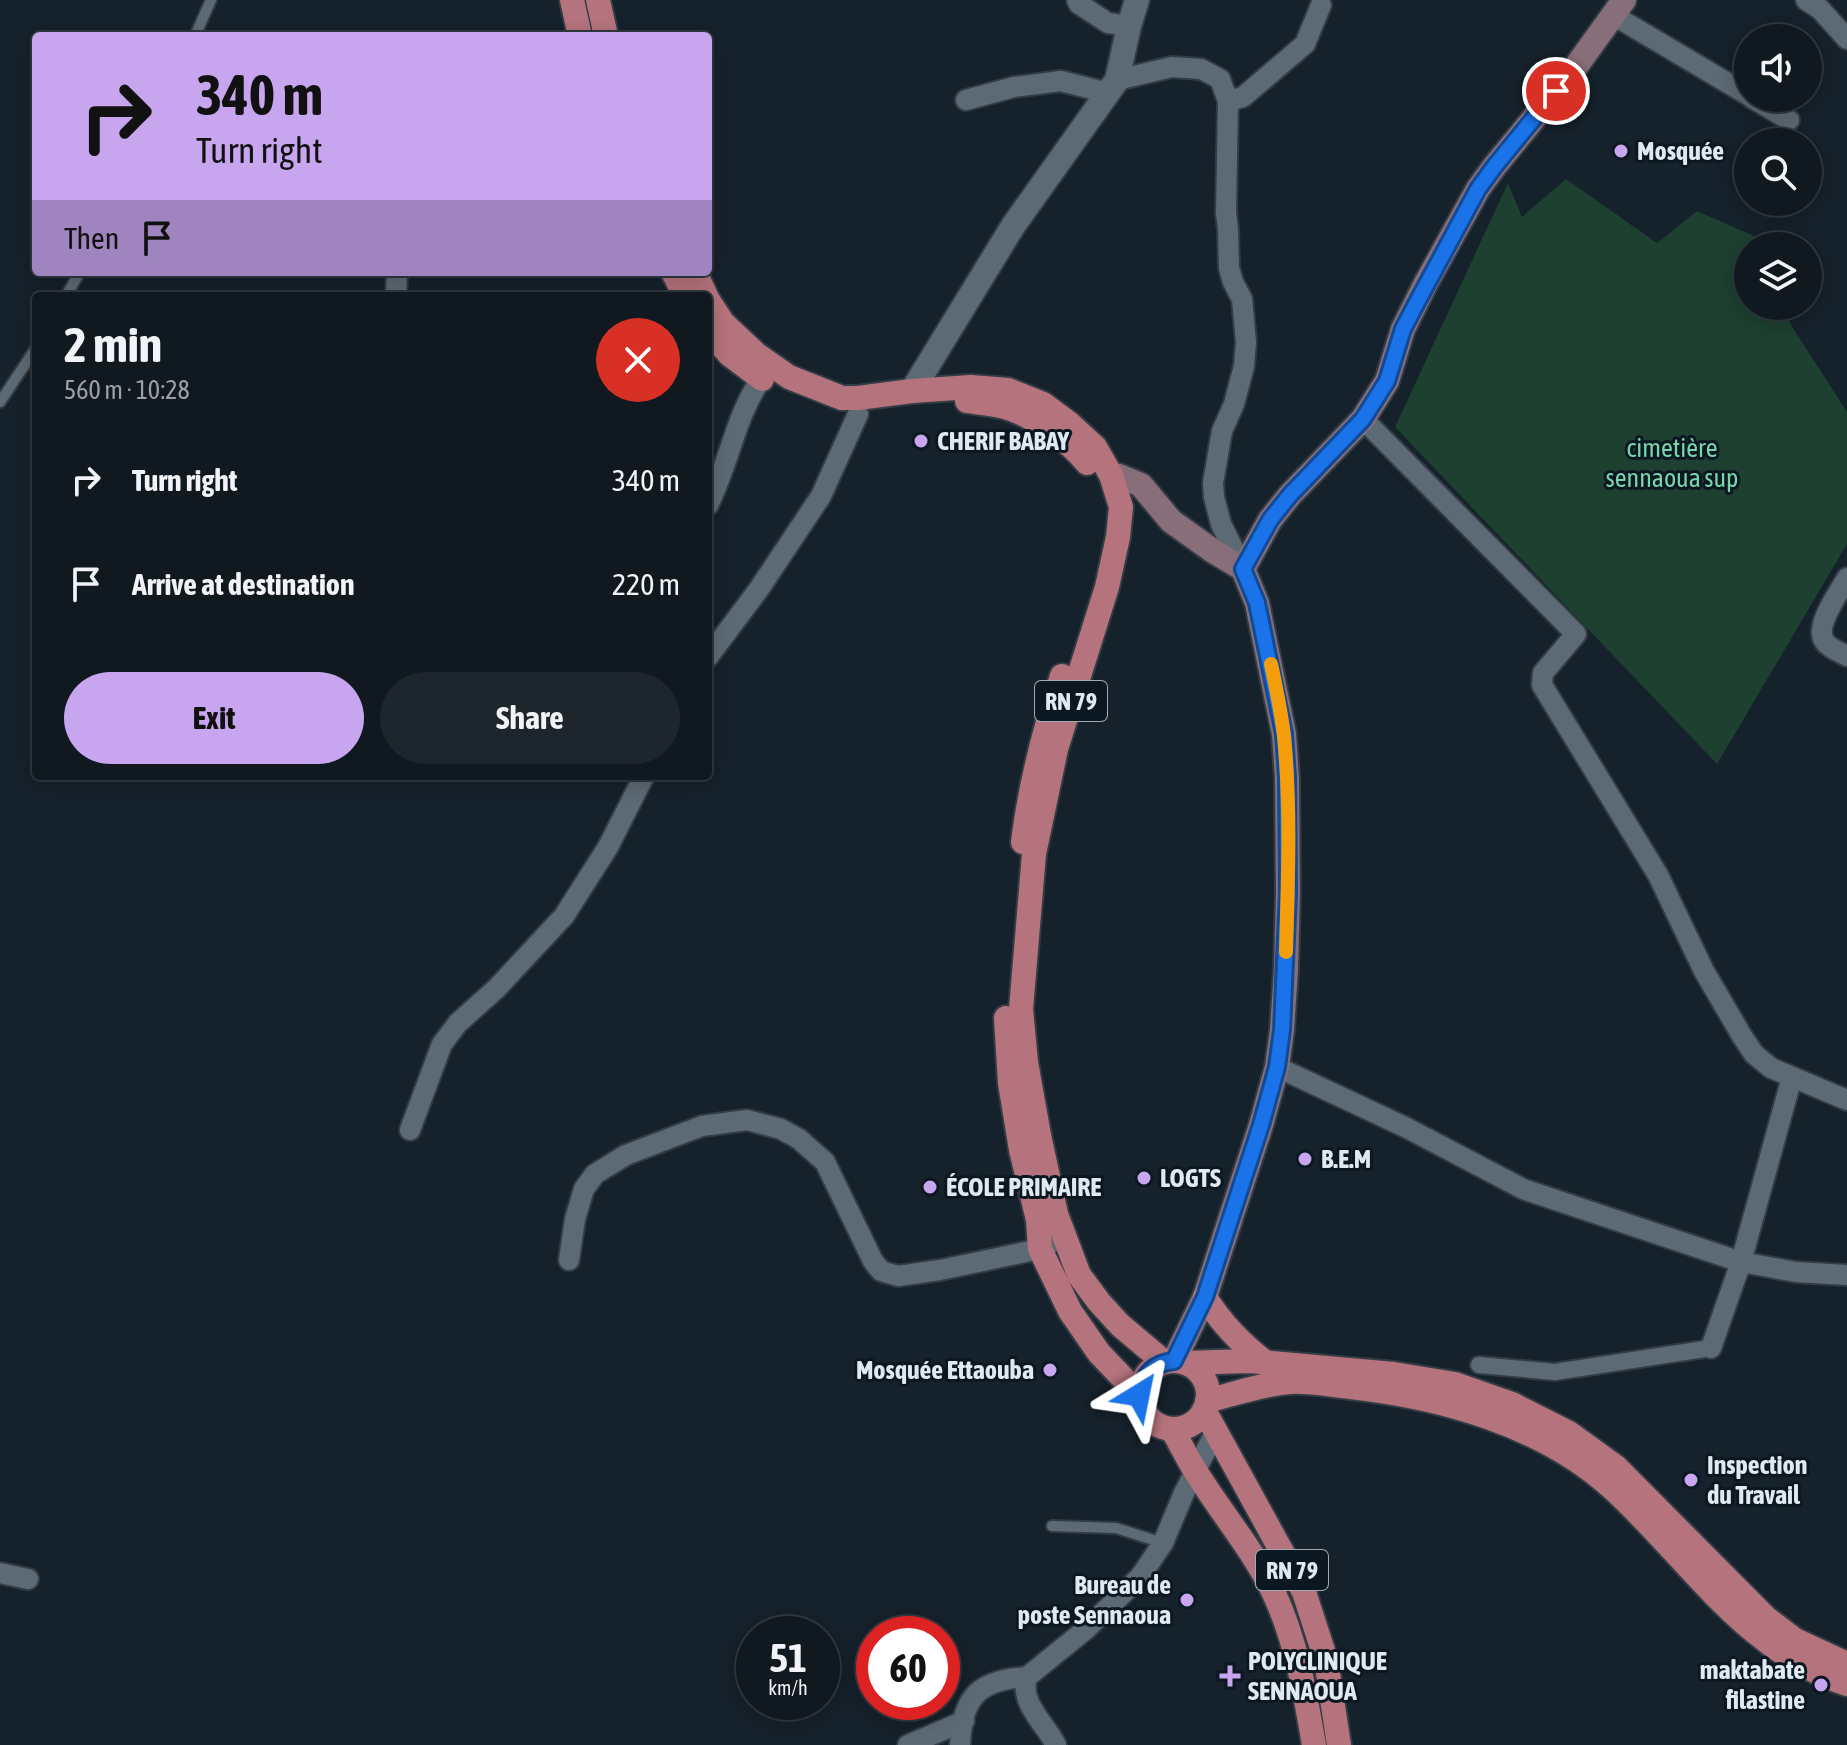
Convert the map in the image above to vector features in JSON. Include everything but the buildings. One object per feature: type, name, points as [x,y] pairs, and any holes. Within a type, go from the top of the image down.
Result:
[{"type":"main road","points":[[572,0],[579,32]]},
{"type":"main road","points":[[598,0],[605,32]]},
{"type":"main road","points":[[1243,569],[1270,520],[1290,495],[1363,419],[1387,381],[1403,329],[1478,189],[1572,72],[1618,7]]},
{"type":"main road","name":"RN 79","points":[[712,306],[723,323],[767,363],[789,377],[842,398],[971,387],[1008,390],[1043,404],[1095,447],[1111,475],[1121,507],[1118,537],[1107,587],[1056,749],[1034,854],[1021,1009],[1026,1062],[1056,1214],[1079,1275],[1120,1325],[1174,1362]]},
{"type":"main road","points":[[712,335],[730,355],[761,379],[814,402],[858,414],[923,403],[966,401],[1004,407],[1028,417],[1081,455],[1097,477],[1106,498],[1107,531],[1095,585],[1044,729],[1031,790],[1011,941],[1006,1014],[1010,1083],[1021,1150],[1038,1220],[1040,1249],[1070,1311],[1099,1353],[1139,1395]]},
{"type":"main road","points":[[1111,475],[1141,485],[1171,521],[1243,569],[1257,603],[1273,673],[1285,749],[1288,892],[1286,970],[1277,1067],[1205,1297],[1174,1362]]},
{"type":"main road","points":[[1205,1297],[1234,1336],[1265,1362]]},
{"type":"main road","points":[[1847,1664],[1795,1640],[1766,1618],[1616,1467],[1569,1433],[1512,1404],[1455,1384],[1394,1374],[1249,1361],[1174,1362],[1154,1367],[1141,1384],[1139,1395],[1146,1415],[1162,1427],[1172,1429],[1194,1422],[1274,1384],[1314,1383],[1383,1390],[1441,1402],[1509,1425],[1567,1453],[1611,1487],[1740,1620],[1779,1652],[1847,1684]]},
{"type":"main road","points":[[1174,1362],[1193,1367],[1205,1382],[1209,1414]]},
{"type":"main road","name":"RN 79","points":[[1209,1414],[1304,1592],[1326,1660],[1339,1745]]},
{"type":"main road","name":"RN 79","points":[[1172,1429],[1195,1471],[1272,1590],[1292,1637],[1304,1683],[1314,1745]]},
{"type":"street","points":[[1077,0],[1108,23],[1129,26]]},
{"type":"street","points":[[912,391],[1013,226],[1112,87],[1137,0]]},
{"type":"street","points":[[1806,0],[1820,9],[1847,39]]},
{"type":"street","points":[[1228,101],[1243,97],[1305,44],[1321,5]]},
{"type":"street","points":[[1618,7],[1734,86]]},
{"type":"street","points":[[966,100],[1014,87],[1061,81],[1112,87],[1172,67],[1201,69],[1220,79],[1228,101],[1226,213],[1229,268],[1242,299],[1246,342],[1244,366],[1234,404],[1222,431],[1213,483],[1221,524],[1243,569]]},
{"type":"street","points":[[1775,112],[1789,120]]},
{"type":"street","points":[[712,496],[750,394],[761,379]]},
{"type":"street","points":[[712,652],[759,589],[821,496],[858,414]]},
{"type":"street","points":[[1363,419],[1576,634],[1543,673],[1542,685],[1658,875],[1704,971],[1754,1054],[1771,1068],[1847,1100]]},
{"type":"street","points":[[1847,578],[1824,619],[1822,630],[1823,640],[1847,656]]},
{"type":"street","points":[[410,1130],[442,1044],[458,1023],[497,988],[564,916],[608,847],[642,780]]},
{"type":"street","points":[[1277,1067],[1407,1128],[1523,1189],[1741,1262],[1796,1272],[1847,1275]]},
{"type":"street","points":[[1479,1365],[1555,1372],[1711,1348],[1741,1262],[1792,1077]]},
{"type":"street","points":[[569,1260],[575,1219],[584,1189],[595,1174],[626,1155],[702,1126],[747,1120],[781,1129],[799,1139],[825,1162],[873,1261],[881,1271],[890,1275],[940,1270],[1040,1249],[1065,1235]]},
{"type":"street","points":[[1056,1745],[1025,1697],[1027,1677],[1085,1630],[1140,1577],[1163,1543],[1195,1471],[1209,1414]]},
{"type":"street","points":[[0,1573],[28,1579]]},
{"type":"street","points":[[960,1745],[966,1711],[978,1691],[1004,1678],[1027,1677]]},
{"type":"street","points":[[908,1745],[964,1721]]},
{"type":"lane","points":[[197,32],[211,0]]},
{"type":"lane","points":[[0,402],[32,354]]},
{"type":"lane","points":[[1052,1526],[1116,1528],[1163,1543]]},
{"type":"green space","name":"cimetière sennaoua sup","points":[[1566,179],[1657,243],[1697,211],[1745,232],[1734,232],[1734,320],[1789,320],[1847,412],[1847,544],[1717,764],[1395,427],[1508,183],[1522,217]]},
{"type":"slow traffic","points":[[1271,664],[1284,734],[1287,778],[1286,952]]},
{"type":"place","name":"Mosquée","points":[[1621,151]]},
{"type":"place","name":"CHERIF BABAY","points":[[921,441]]},
{"type":"place","name":"B.E.M","points":[[1305,1159]]},
{"type":"place","name":"LOGTS","points":[[1144,1178]]},
{"type":"place","name":"ÉCOLE PRIMAIRE","points":[[930,1187]]},
{"type":"place","name":"Mosquée Ettaouba","points":[[1050,1370]]},
{"type":"place","name":"Inspection du Travail","points":[[1691,1480]]},
{"type":"place","name":"Bureau de poste Sennaoua","points":[[1187,1600]]},
{"type":"place","name":"POLYCLINIQUE SENNAOUA","points":[[1230,1676]]},
{"type":"place","name":"maktabate filastine","points":[[1821,1685]]},
{"type":"route","points":[[1139,1395],[1146,1374],[1164,1362],[1174,1361],[1205,1297],[1261,1125],[1277,1067],[1282,1030],[1288,892],[1284,734],[1257,603],[1243,569],[1270,520],[1363,419],[1387,381],[1403,329],[1478,189],[1556,91]]}]
